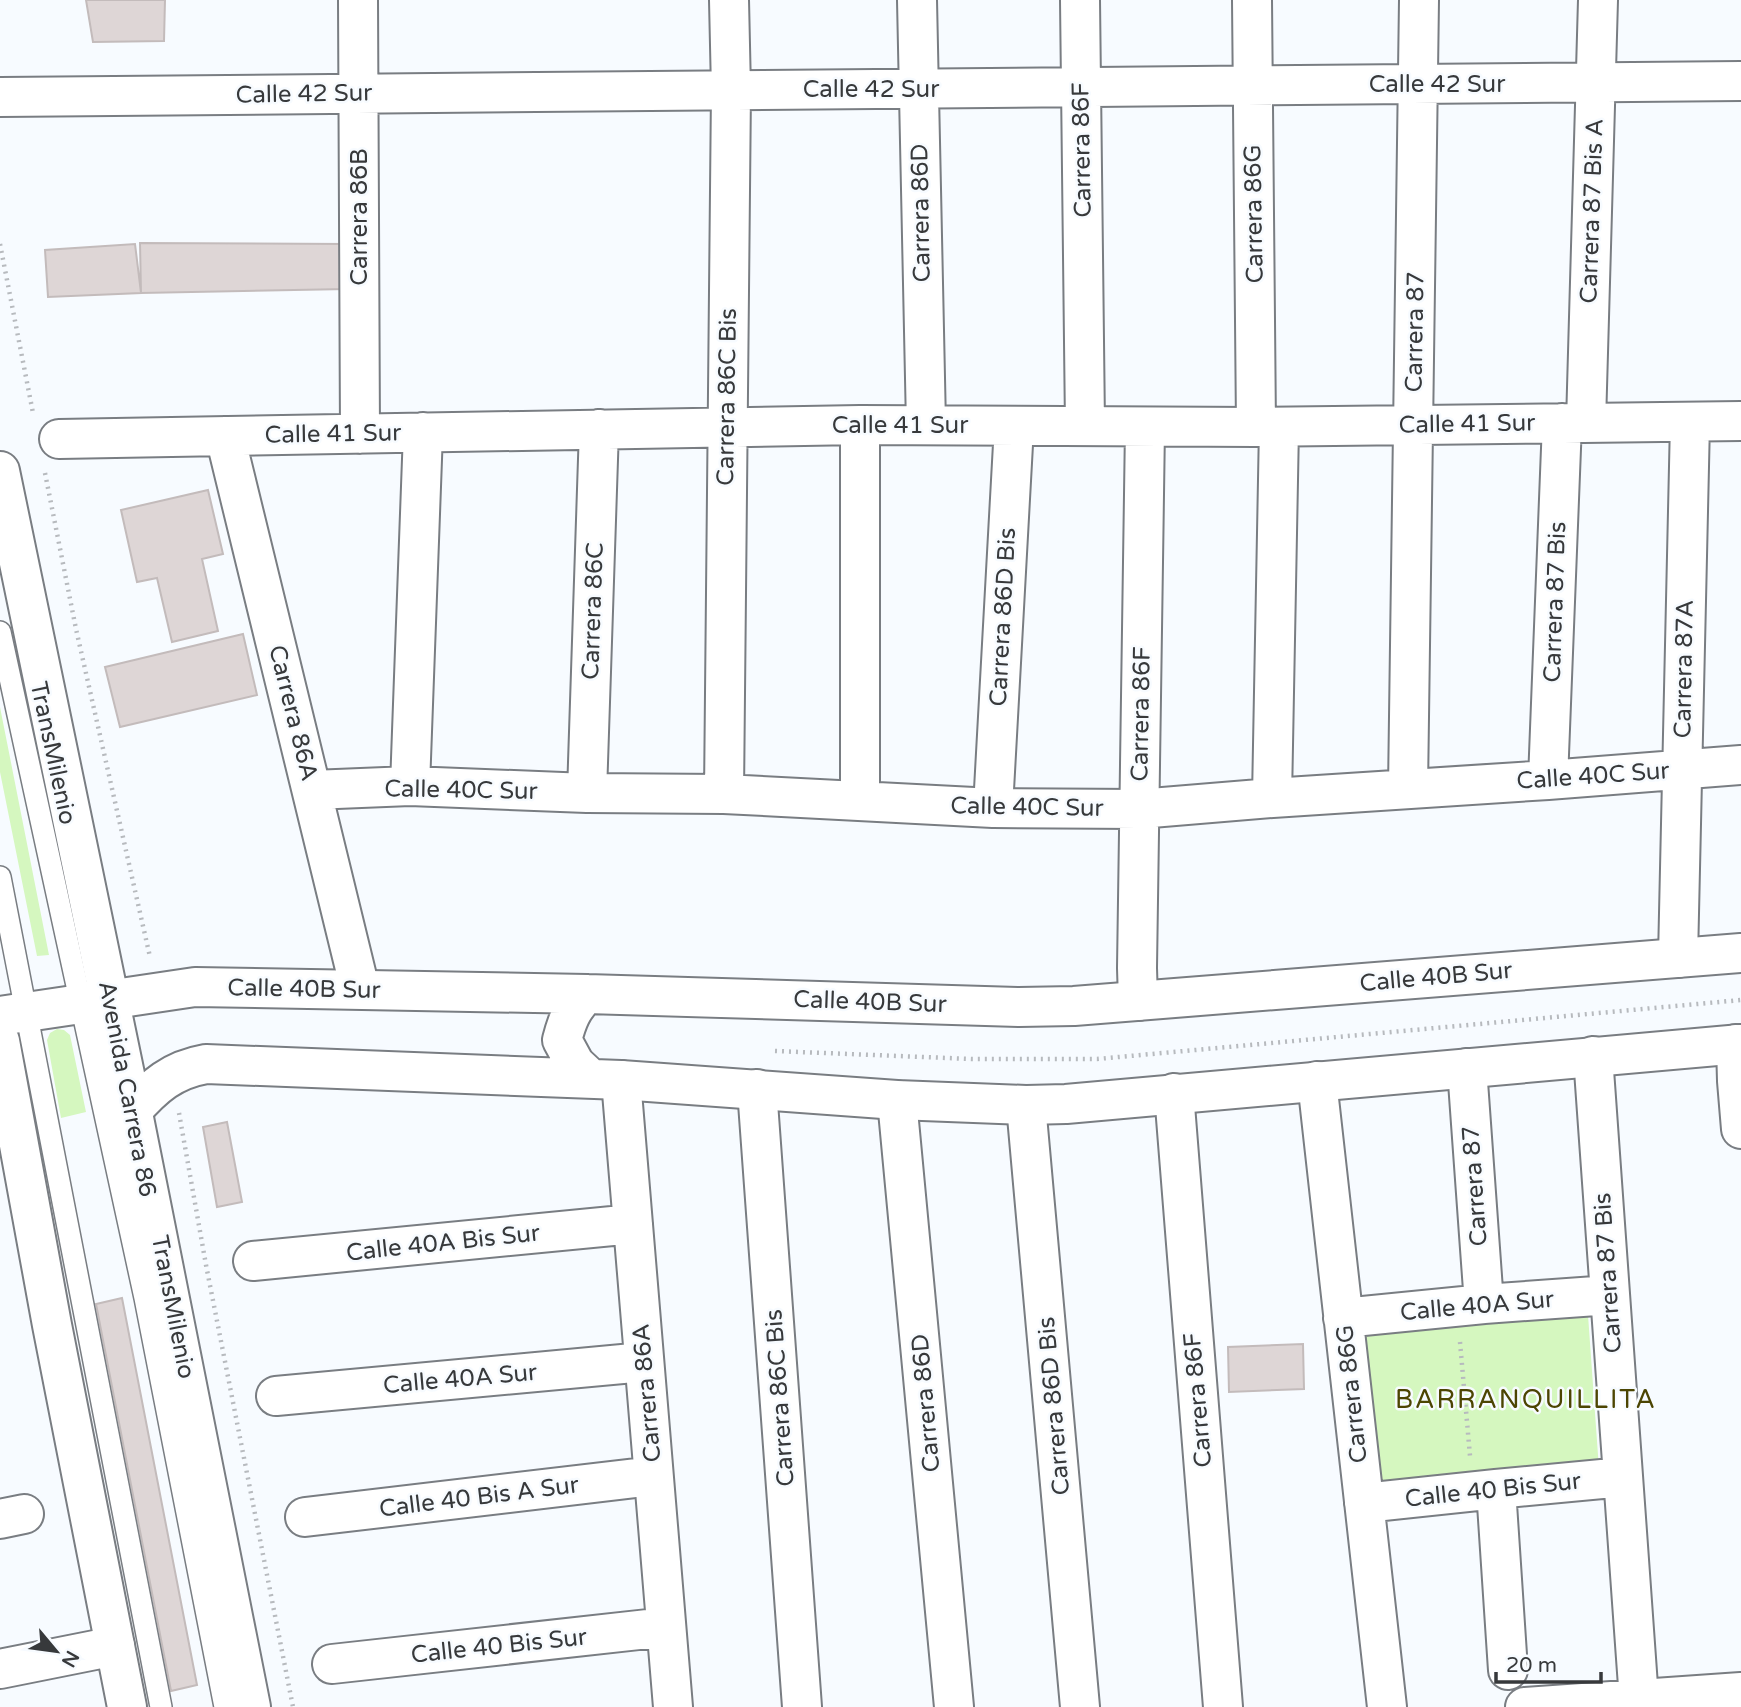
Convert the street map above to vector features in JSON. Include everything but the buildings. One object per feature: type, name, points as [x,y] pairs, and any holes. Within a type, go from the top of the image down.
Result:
[{"type":"street","name":"Carrera 86B","points":[[358,0],[360,434]]},
{"type":"street","name":"Carrera 86C Bis","points":[[724,794],[731,90],[729,0]]},
{"type":"street","name":"Carrera 86D","points":[[916,0],[926,425]]},
{"type":"street","name":"Carrera 86F","points":[[1080,0],[1085,426]]},
{"type":"street","name":"Carrera 86G","points":[[1252,0],[1253,86],[1268,427],[1272,798]]},
{"type":"street","name":"Carrera 87","points":[[1408,789],[1419,0]]},
{"type":"street","name":"Carrera 87 Bis A","points":[[1574,423],[1598,0]]},
{"type":"street","name":"Calle 42 Sur","points":[[0,97],[1741,81]]},
{"type":"street","name":"Calle 41 Sur","points":[[46,440],[860,425],[1268,427],[1741,421]]},
{"type":"street","name":"Carrera 87A","points":[[1690,422],[1681,770],[1710,955]]},
{"type":"street","name":"Carrera 87 Bis","points":[[1548,780],[1574,423]]},
{"type":"street","points":[[860,425],[860,800]]},
{"type":"street","name":"Carrera 86D Bis","points":[[993,808],[1014,426]]},
{"type":"street","name":"Carrera 86F","points":[[1138,1001],[1145,427]]},
{"type":"street","name":"Carrera 86C","points":[[587,793],[599,429]]},
{"type":"street","points":[[410,786],[423,432]]},
{"type":"street","name":"Carrera 86A","points":[[225,436],[360,989]]},
{"type":"street","name":"Avenida Carrera 86","points":[[0,471],[95,1002],[132,1111],[251,1707]]},
{"type":"street","name":"Calle 40C Sur","points":[[312,790],[410,786],[587,793],[724,794],[993,808],[1139,809],[1741,765]]},
{"type":"street","name":"Calle 40B Sur","points":[[13,1014],[195,987],[587,993],[1019,1007],[1074,1006],[1710,955]]},
{"type":"street","points":[[587,993],[576,1004],[568,1018],[562,1040],[575,1064],[606,1079]]},
{"type":"street","points":[[0,1041],[52,1325],[127,1707]]},
{"type":"street","points":[[132,1111],[150,1091],[171,1075],[206,1064],[606,1079],[897,1100],[1026,1105],[1066,1104],[1732,1045],[1741,1129]]},
{"type":"street","name":"Carrera 87 Bis","points":[[1593,1056],[1639,1700]]},
{"type":"street","name":"Carrera 87","points":[[1467,1068],[1470,1305]]},
{"type":"street","name":"Carrera 86A","points":[[606,1079],[633,1224],[673,1707]]},
{"type":"street","name":"Carrera 86G","points":[[1317,1081],[1387,1707]]},
{"type":"street","name":"Carrera 86C Bis","points":[[757,1088],[802,1707]]},
{"type":"street","name":"Carrera 86F","points":[[1174,1093],[1223,1707]]},
{"type":"street","name":"Carrera 86D","points":[[897,1100],[954,1707]]},
{"type":"street","name":"Carrera 86D Bis","points":[[1026,1105],[1080,1707]]},
{"type":"street","name":"Calle 40A Bis Sur","points":[[253,1261],[633,1224]]},
{"type":"street","name":"Calle 40A Sur","points":[[1343,1318],[1610,1295]]},
{"type":"street","name":"Calle 40A Sur","points":[[276,1396],[644,1362]]},
{"type":"street","name":"Calle 40 Bis A Sur","points":[[305,1517],[653,1476]]},
{"type":"street","name":"Calle 40 Bis Sur","points":[[1364,1503],[1623,1477]]},
{"type":"street","points":[[1485,1490],[1508,1671]]},
{"type":"street","name":"Calle 40 Bis Sur","points":[[332,1664],[666,1628]]},
{"type":"street","points":[[0,1669],[115,1646]]},
{"type":"street","points":[[1541,1706],[1741,1692]]},
{"type":"lane","name":"TransMilenio","points":[[0,632],[95,1002],[145,1297],[225,1707]]},
{"type":"lane","points":[[0,877],[13,1014],[162,1707]]},
{"type":"path","points":[[0,244],[46,440],[76,629],[149,948]]},
{"type":"path","points":[[1710,955],[1716,985],[1700,986],[1702,1016],[1717,1016],[1732,1045]]},
{"type":"path","points":[[178,1108],[293,1707]]},
{"type":"path","points":[[1470,1305],[1485,1490]]},
{"type":"green space","points":[[0,707],[49,955],[37,956],[0,772]]},
{"type":"green space","points":[[57,1029],[70,1035],[86,1112],[61,1118],[47,1040],[50,1033]]},
{"type":"green space","points":[[1588,1315],[1599,1469],[1377,1486],[1358,1334]]},
{"type":"district","name":"BARRANQUILLITA","points":[[1526,1399]]}]
